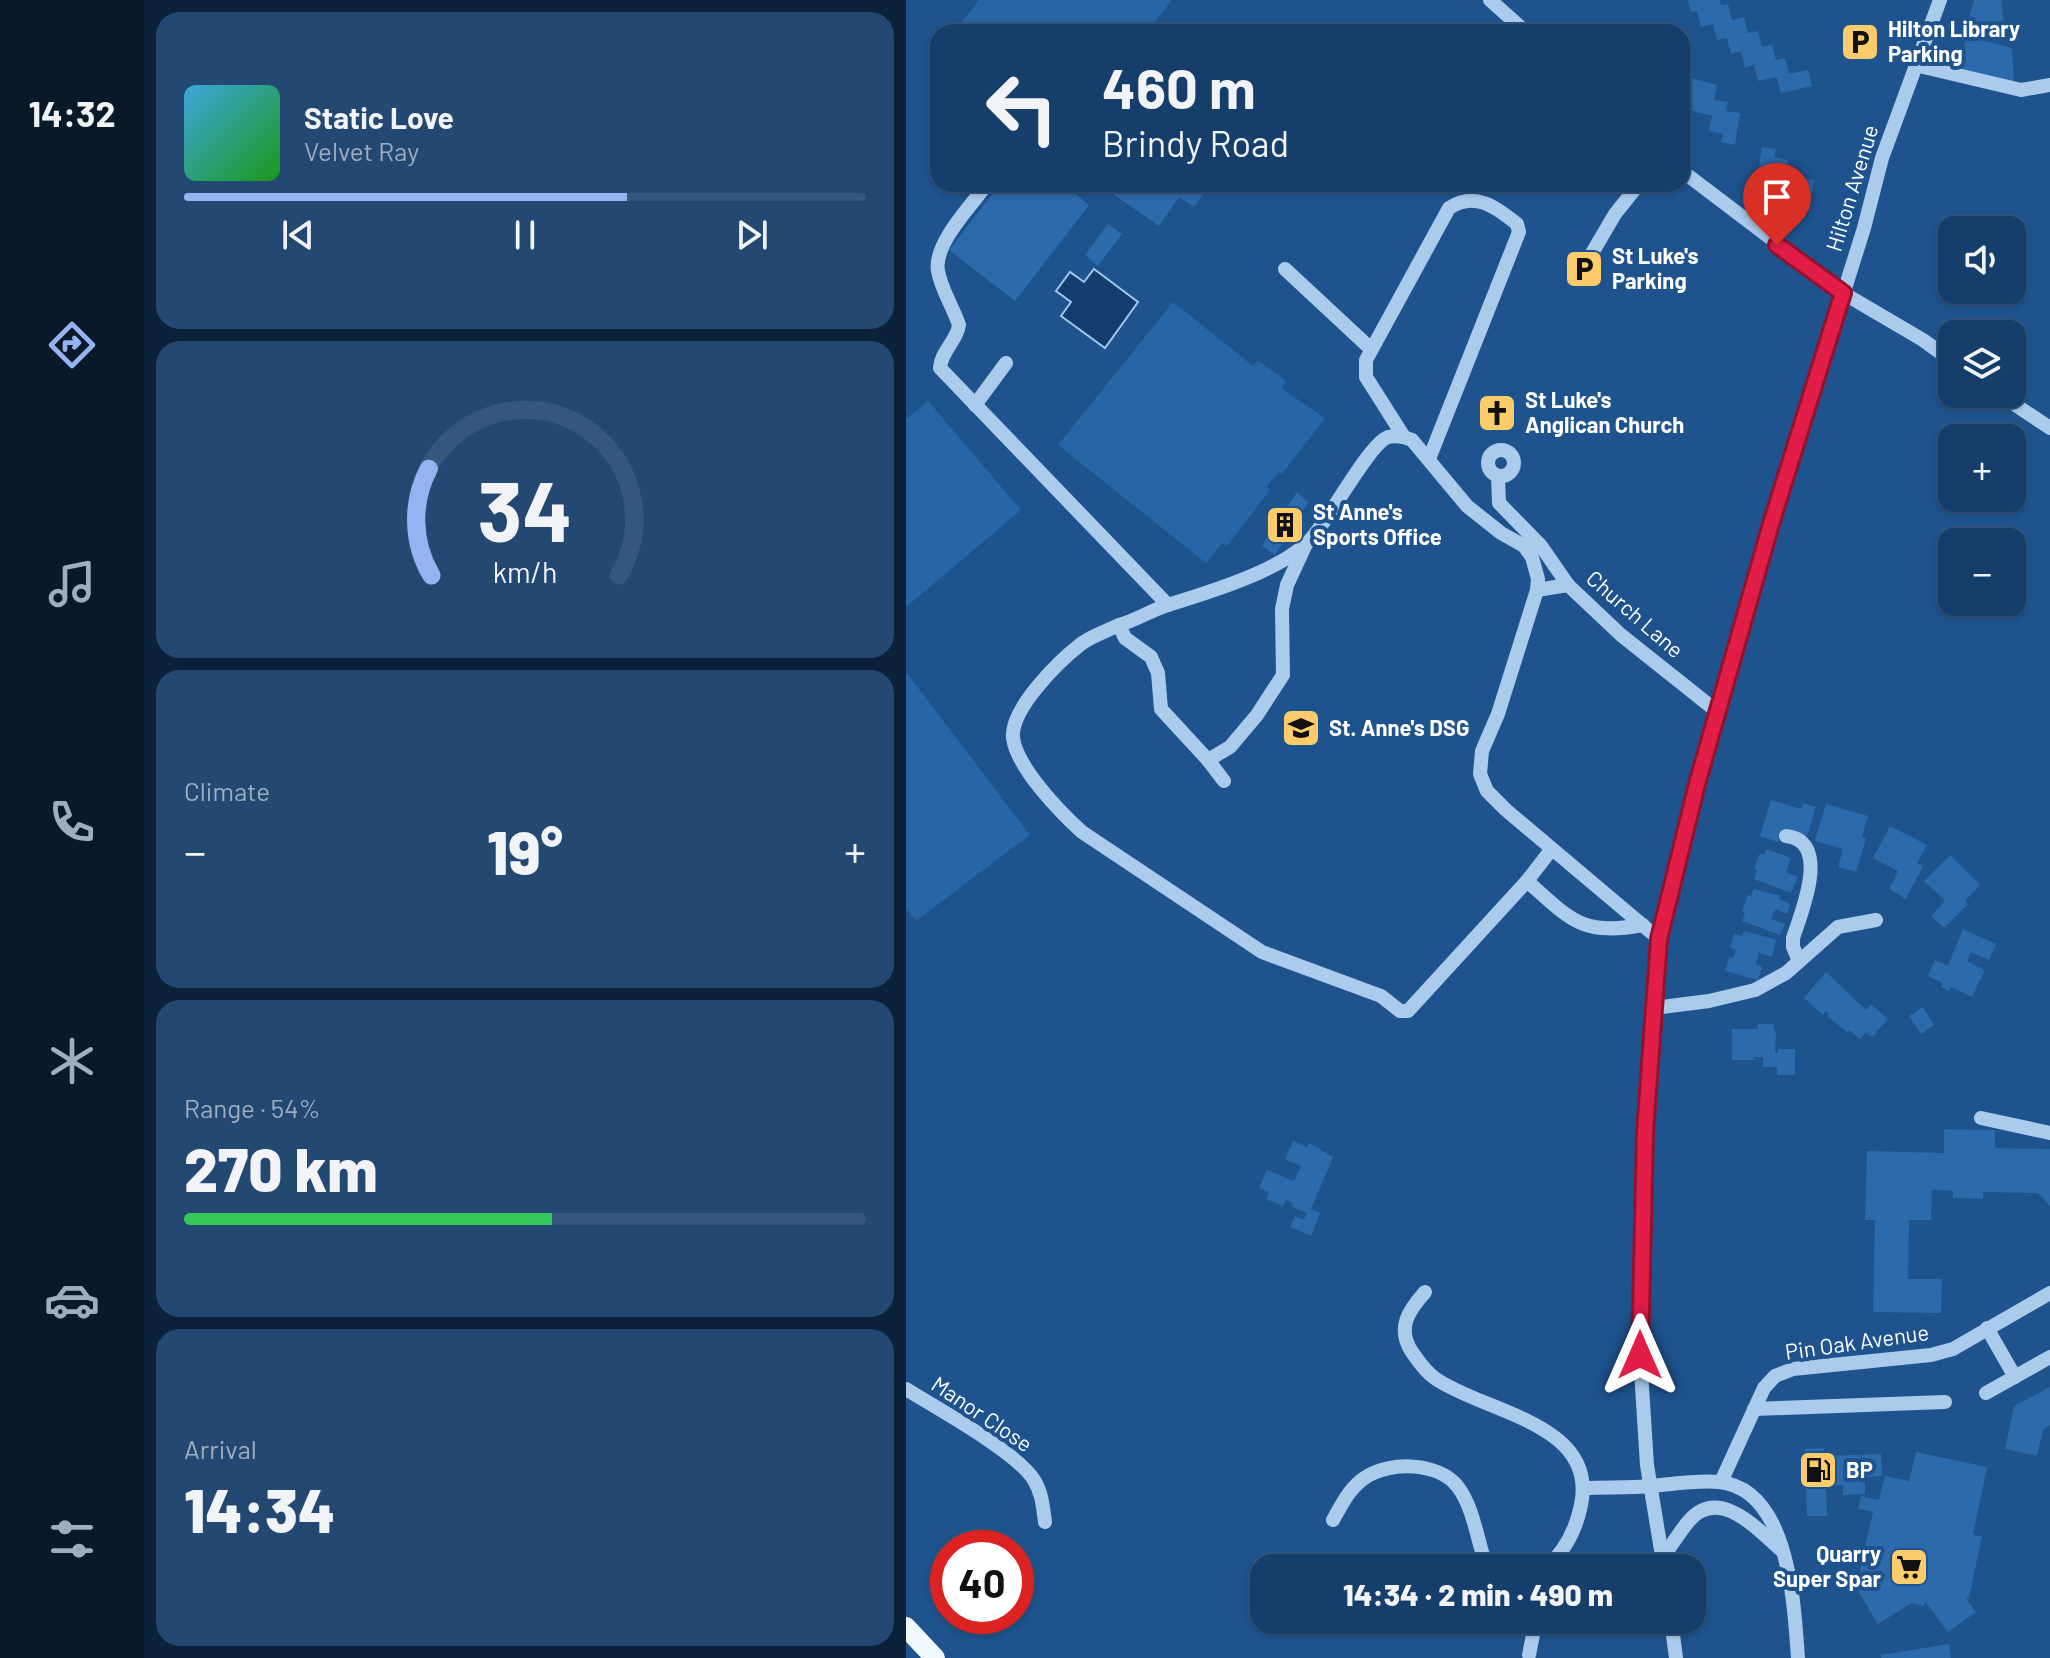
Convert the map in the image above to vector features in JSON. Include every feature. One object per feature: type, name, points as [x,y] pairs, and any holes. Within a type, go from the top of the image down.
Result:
[{"type":"main road","points":[[906,1627],[935,1658]]},
{"type":"street","points":[[1490,0],[1517,24]]},
{"type":"street","name":"Hilton Avenue","points":[[1662,1554],[1650,1486],[1641,1395],[1641,1233],[1659,939],[1697,784],[1771,524],[1882,158],[1940,0]]},
{"type":"street","points":[[1915,65],[2021,90],[2050,85]]},
{"type":"street","points":[[1690,177],[1843,293],[1938,351]]},
{"type":"street","points":[[981,192],[943,243],[938,259],[938,272],[959,325],[958,333],[941,357],[940,368],[1168,605]]},
{"type":"street","points":[[1588,260],[1615,214],[1633,192]]},
{"type":"street","points":[[1404,437],[1366,377],[1366,360],[1449,208],[1461,200],[1474,200],[1499,209],[1517,224],[1519,232],[1429,459]]},
{"type":"street","points":[[1285,269],[1371,349]]},
{"type":"street","points":[[975,405],[1006,363]]},
{"type":"street","points":[[2020,408],[2050,428]]},
{"type":"street","points":[[1551,850],[1527,881],[1408,1011],[1400,1011],[1381,996],[1262,952],[1082,832],[1063,815],[1022,762],[1013,737],[1024,704],[1082,643],[1119,625],[1168,605],[1192,599],[1287,558],[1322,527],[1380,442],[1387,438],[1404,437],[1412,440],[1467,506],[1501,533],[1524,546],[1532,557],[1538,579],[1498,714],[1482,751],[1480,774],[1487,791],[1551,850],[1659,939]]},
{"type":"street","name":"Church Lane","points":[[1498,476],[1499,503],[1541,546],[1568,585],[1621,635],[1719,713]]},
{"type":"street","points":[[1208,760],[1230,747],[1257,715],[1283,675],[1282,609],[1287,585],[1306,544]]},
{"type":"street","points":[[1537,590],[1568,585]]},
{"type":"street","points":[[1119,625],[1125,638],[1151,657],[1158,673],[1161,709],[1224,781]]},
{"type":"street","points":[[1786,836],[1803,843],[1809,856],[1809,887],[1793,938],[1799,961]]},
{"type":"street","points":[[1527,881],[1571,920],[1584,926],[1616,930],[1643,925]]},
{"type":"street","points":[[1654,1008],[1709,1001],[1755,990],[1779,978],[1838,927],[1876,920]]},
{"type":"street","points":[[1981,1118],[2050,1133]]},
{"type":"street","points":[[1425,1292],[1404,1323],[1408,1347],[1417,1359],[1434,1378],[1473,1399],[1533,1422],[1555,1436],[1568,1449],[1580,1469],[1585,1488],[1579,1516],[1560,1554]]},
{"type":"street","name":"Pin Oak Avenue","points":[[1721,1482],[1764,1388],[1775,1376],[1793,1369],[1931,1355],[1953,1349],[2050,1293]]},
{"type":"street","points":[[1987,1328],[2015,1377]]},
{"type":"street","points":[[1986,1393],[2050,1357]]},
{"type":"street","name":"Manor Close","points":[[906,1389],[1012,1458],[1033,1477],[1041,1494],[1045,1522]]},
{"type":"street","points":[[1754,1409],[1945,1402]]},
{"type":"street","points":[[1333,1520],[1349,1491],[1367,1476],[1392,1467],[1421,1468],[1446,1476],[1458,1487],[1472,1518],[1483,1554]]},
{"type":"street","points":[[1585,1488],[1721,1482],[1744,1490],[1775,1528],[1785,1553],[1792,1590],[1798,1658]]},
{"type":"street","points":[[1669,1554],[1690,1519],[1704,1508],[1720,1507],[1735,1511],[1785,1553]]},
{"type":"street","points":[[1529,1655],[1533,1634]]},
{"type":"street","points":[[1673,1634],[1676,1658]]},
{"type":"shaded area","points":[[979,0],[1172,0],[1153,24],[960,24]]},
{"type":"shaded area","points":[[1094,269],[1138,302],[1105,348],[1061,316],[1071,302],[1056,291],[1070,272],[1084,282]]},
{"type":"shaded area","points":[[1173,302],[1253,366],[1258,360],[1286,381],[1281,388],[1325,418],[1282,474],[1279,472],[1267,486],[1270,490],[1227,546],[1222,543],[1206,563],[1058,445]]},
{"type":"shaded area","points":[[928,401],[1021,510],[906,607],[906,419]]},
{"type":"shaded area","points":[[906,672],[1030,835],[916,921],[906,909]]},
{"type":"building","points":[[1688,0],[1720,0],[1721,5],[1728,4],[1732,20],[1744,17],[1748,33],[1758,31],[1762,47],[1772,45],[1776,60],[1785,58],[1789,74],[1808,70],[1812,86],[1781,93],[1777,77],[1758,81],[1754,65],[1745,68],[1741,51],[1731,54],[1727,38],[1717,40],[1713,24],[1701,27],[1697,11],[1691,12]]},
{"type":"building","points":[[1974,0],[2001,0],[2005,35],[1967,25]]},
{"type":"building","points":[[1967,36],[2012,48],[2014,85],[1958,69]]},
{"type":"building","points":[[1690,78],[1717,85],[1714,100],[1728,102],[1726,111],[1740,113],[1735,145],[1721,142],[1723,134],[1709,131],[1712,116],[1690,110]]},
{"type":"building","points":[[1762,147],[1776,149],[1774,157],[1788,160],[1787,170],[1801,173],[1800,178],[1814,180],[1809,211],[1795,209],[1796,204],[1782,202],[1784,191],[1769,188],[1771,180],[1757,178]]},
{"type":"building","points":[[994,192],[1073,192],[1089,205],[1015,301],[949,250]]},
{"type":"building","points":[[1110,192],[1205,192],[1194,207],[1179,197],[1159,226]]},
{"type":"building","points":[[1108,224],[1122,234],[1098,266],[1085,255]]},
{"type":"building","name":"St Anne's Sports Office","points":[[1297,492],[1308,503],[1275,555],[1262,546]]},
{"type":"building","points":[[1771,800],[1801,809],[1803,803],[1816,807],[1807,836],[1783,829],[1778,842],[1760,836]]},
{"type":"building","points":[[1826,804],[1868,816],[1862,837],[1866,839],[1856,872],[1838,867],[1843,849],[1815,841]]},
{"type":"building","points":[[1890,826],[1927,845],[1917,863],[1923,866],[1906,899],[1889,889],[1898,871],[1873,858]]},
{"type":"building","points":[[1766,849],[1791,858],[1786,872],[1798,877],[1791,893],[1754,879],[1760,853],[1764,855]]},
{"type":"building","points":[[1950,855],[1980,885],[1965,901],[1968,904],[1944,928],[1931,916],[1945,901],[1924,881]]},
{"type":"building","points":[[1754,889],[1780,896],[1779,899],[1790,904],[1787,914],[1775,909],[1771,919],[1785,924],[1780,935],[1742,921],[1748,895],[1751,896]]},
{"type":"building","points":[[1963,929],[1996,944],[1989,960],[1971,952],[1967,961],[1985,970],[1972,997],[1951,987],[1949,991],[1941,987],[1943,983],[1928,976],[1935,960],[1948,966]]},
{"type":"building","points":[[1744,931],[1776,940],[1772,957],[1759,953],[1756,965],[1762,967],[1758,980],[1725,971],[1729,957],[1733,958],[1736,950],[1730,948],[1734,934],[1742,936]]},
{"type":"building","points":[[1826,972],[1866,1010],[1871,1004],[1888,1019],[1872,1037],[1866,1032],[1860,1039],[1849,1030],[1847,1032],[1827,1016],[1826,1011],[1823,1015],[1804,998]]},
{"type":"building","points":[[1923,1007],[1934,1025],[1921,1034],[1909,1016]]},
{"type":"building","points":[[1758,1024],[1774,1024],[1775,1053],[1778,1049],[1795,1049],[1795,1075],[1777,1075],[1777,1067],[1763,1067],[1763,1057],[1732,1060],[1732,1029],[1758,1029]]},
{"type":"building","points":[[1944,1129],[1995,1130],[1995,1148],[2050,1149],[2050,1206],[2038,1193],[1983,1192],[1983,1199],[1953,1198],[1953,1191],[1932,1190],[1931,1220],[1909,1220],[1908,1279],[1942,1279],[1941,1313],[1873,1312],[1875,1220],[1865,1220],[1867,1151],[1944,1153]]},
{"type":"building","points":[[1293,1141],[1307,1147],[1309,1143],[1333,1157],[1311,1209],[1320,1213],[1311,1236],[1290,1227],[1295,1216],[1304,1220],[1307,1213],[1291,1206],[1293,1203],[1286,1200],[1283,1206],[1266,1199],[1269,1192],[1259,1188],[1267,1170],[1294,1181],[1301,1166],[1285,1159]]},
{"type":"building","points":[[2050,1387],[2050,1425],[2043,1430],[2037,1456],[2005,1449],[2014,1406]]},
{"type":"building","points":[[1824,1448],[1824,1456],[1881,1454],[1882,1476],[1865,1477],[1865,1494],[1843,1495],[1843,1485],[1826,1486],[1827,1516],[1807,1516],[1805,1449]]},
{"type":"building","points":[[1916,1452],[1987,1467],[1973,1535],[1982,1536],[1969,1598],[1965,1597],[1976,1612],[1948,1632],[1925,1601],[1924,1606],[1912,1603],[1878,1624],[1858,1591],[1879,1578],[1859,1574],[1873,1512],[1858,1509],[1861,1496],[1879,1500],[1885,1476],[1909,1481]]},
{"type":"building","points":[[1949,1644],[1951,1658],[1881,1658],[1881,1655]]},
{"type":"place","name":"Hilton Library Parking","points":[[1860,42]]},
{"type":"place","name":"St Luke's Parking","points":[[1584,269]]},
{"type":"place","name":"St Luke's Anglican Church","points":[[1497,413]]},
{"type":"place","name":"St Anne's Sports Office","points":[[1285,525]]},
{"type":"place","name":"St. Anne's DSG","points":[[1301,728]]},
{"type":"place","name":"BP","points":[[1818,1470]]},
{"type":"place","name":"Quarry Super Spar","points":[[1909,1567]]},
{"type":"route","points":[[1640,1355],[1645,1133],[1659,939],[1697,784],[1771,524],[1843,293],[1777,245]]}]
